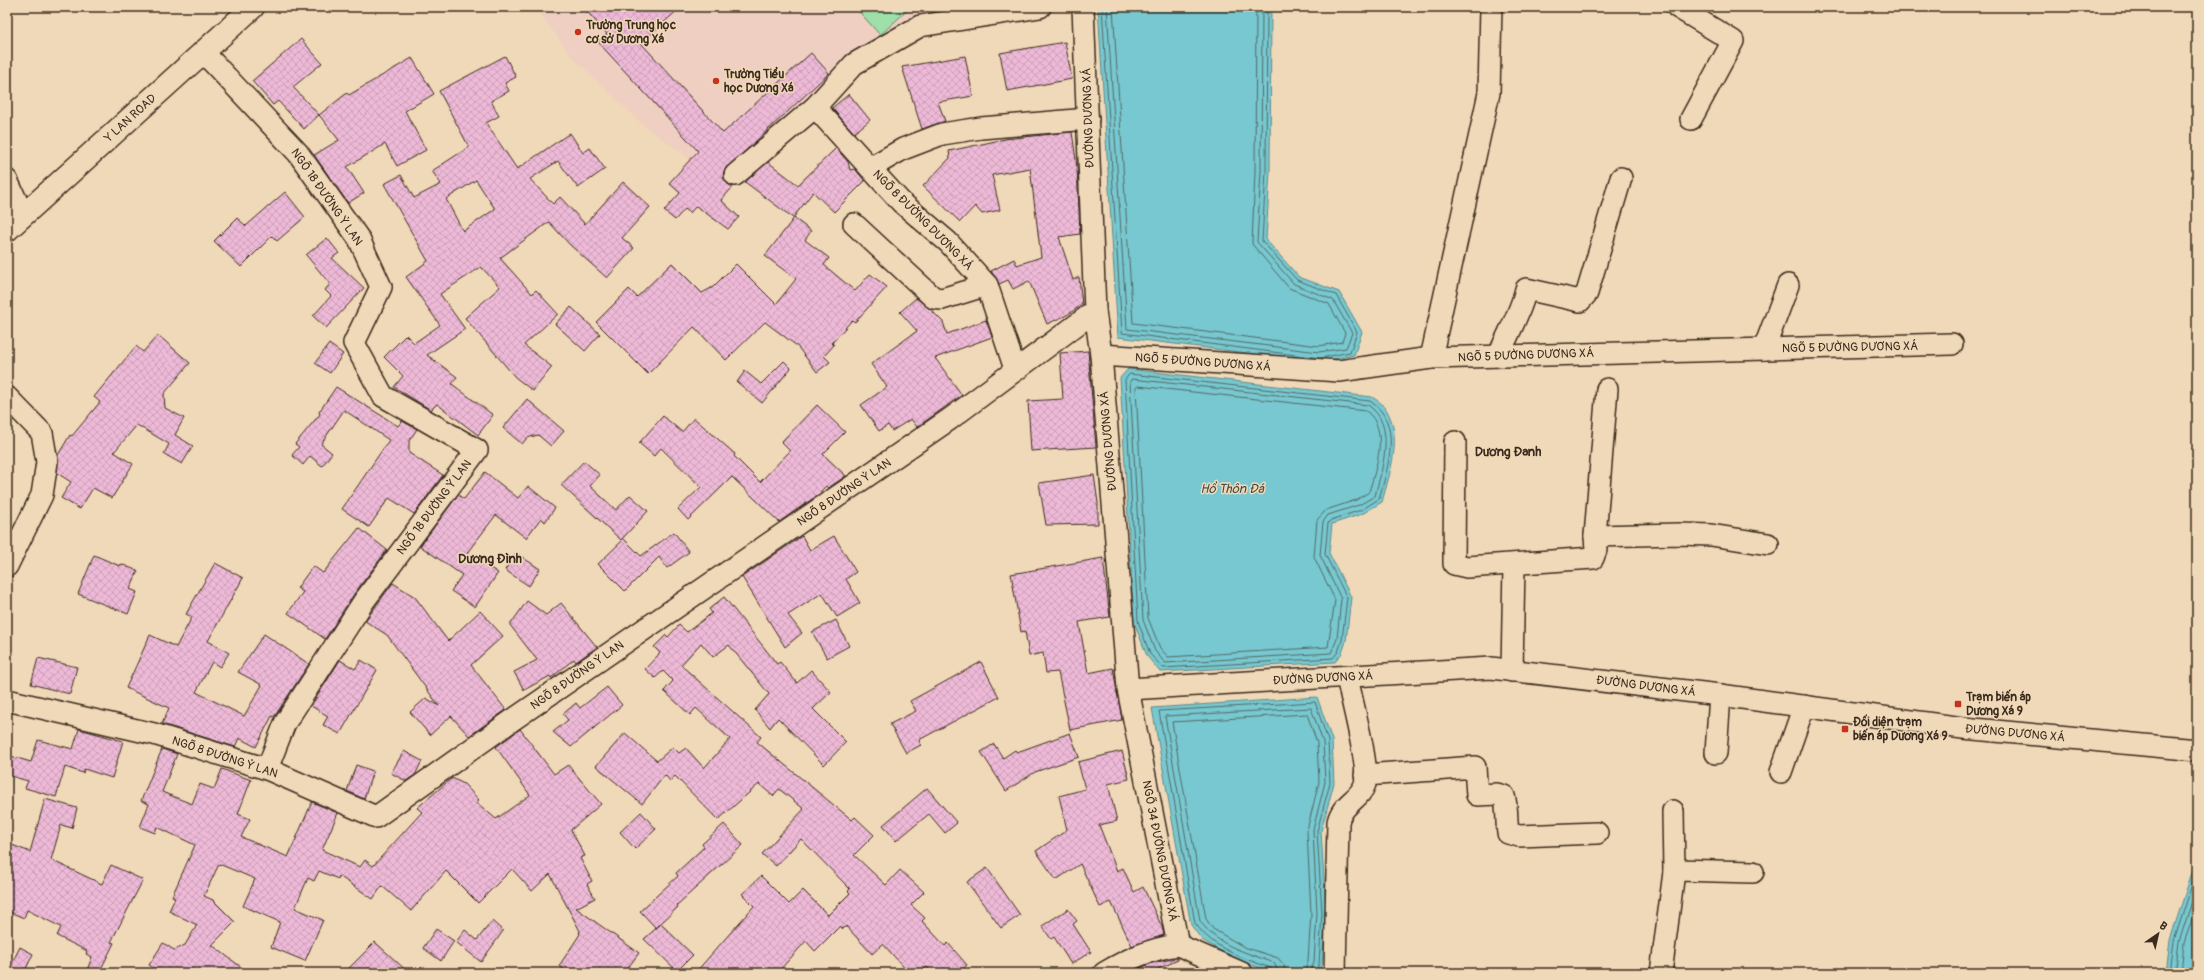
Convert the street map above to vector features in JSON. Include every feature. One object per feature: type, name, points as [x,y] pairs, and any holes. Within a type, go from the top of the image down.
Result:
[{"type":"main road","name":"Y LAN ROAD","points":[[7,230],[253,7]]},
{"type":"street","points":[[735,175],[815,107],[854,64],[920,26],[1040,7]]},
{"type":"street","name":"ĐƯỜNG DƯƠNG XÁ","points":[[1083,7],[1095,311],[1101,355],[1128,689],[1491,668],[1720,695],[1963,728],[2197,750]]},
{"type":"street","points":[[1431,358],[1489,93],[1491,7]]},
{"type":"street","points":[[1677,7],[1733,41],[1691,119]]},
{"type":"street","name":"NGÕ 18 ĐƯỜNG Ỷ LAN","points":[[203,52],[298,153],[359,240],[381,287],[354,343],[383,396],[477,450],[364,602],[285,723],[267,769]]},
{"type":"street","points":[[815,107],[870,168]]},
{"type":"street","name":"NGÕ 8 ĐƯỜNG DƯƠNG XÁ","points":[[1015,369],[987,285],[948,242],[901,202],[870,168],[903,149],[942,134],[981,128],[1088,119]]},
{"type":"street","points":[[1499,355],[1515,318],[1522,306],[1526,289],[1580,301],[1587,293],[1621,178]]},
{"type":"street","points":[[7,180],[23,215]]},
{"type":"street","points":[[854,224],[934,298],[942,299],[987,285]]},
{"type":"street","points":[[1764,349],[1788,285]]},
{"type":"street","name":"NGÕ 8 ĐƯỜNG Ỷ LAN","points":[[7,700],[154,734],[267,769],[376,817],[514,719],[950,419],[1015,369],[1095,311]]},
{"type":"street","name":"NGÕ 5 ĐƯỜNG DƯƠNG XÁ","points":[[1101,355],[1339,371],[1431,358],[1499,355],[1952,344]]},
{"type":"street","points":[[1455,442],[1454,564],[1467,567],[1593,558],[1596,550],[1595,536],[1607,389]]},
{"type":"street","points":[[7,397],[42,433],[47,462],[42,496],[7,566]]},
{"type":"street","points":[[1595,536],[1704,535],[1768,544]]},
{"type":"street","points":[[1512,671],[1514,564]]},
{"type":"street","points":[[1336,973],[1338,822],[1340,813],[1358,795],[1364,784],[1365,775],[1365,764],[1344,677]]},
{"type":"street","name":"NGÕ 34 ĐƯỜNG DƯƠNG XÁ","points":[[1128,689],[1178,945]]},
{"type":"street","points":[[1716,753],[1720,695]]},
{"type":"street","points":[[1781,772],[1804,706]]},
{"type":"street","points":[[1365,775],[1475,767],[1478,795],[1498,794],[1504,796],[1507,806],[1505,817],[1508,833],[1519,836],[1597,833]]},
{"type":"street","points":[[1661,973],[1674,872],[1673,811]]},
{"type":"street","points":[[1674,872],[1677,870],[1753,872]]},
{"type":"street","points":[[1104,973],[1126,960],[1157,948],[1178,945],[1242,973]]},
{"type":"shaded area","name":"Trường Tiểu học Dương Xá","points":[[535,7],[969,7],[924,14],[813,103],[722,182],[642,124],[573,58]]},
{"type":"green space","points":[[855,7],[911,7],[880,35]]},
{"type":"water","points":[[1098,7],[1271,7],[1270,171],[1266,240],[1299,277],[1339,292],[1362,332],[1354,355],[1320,362],[1118,337]]},
{"type":"water","name":"Hồ Thôn Đá","points":[[1128,369],[1372,397],[1385,407],[1394,431],[1394,443],[1391,467],[1382,502],[1362,514],[1332,524],[1329,553],[1351,597],[1346,641],[1342,653],[1335,662],[1160,672],[1147,656],[1134,622],[1120,378]]},
{"type":"water","points":[[1317,697],[1332,740],[1334,783],[1321,831],[1326,913],[1322,965],[1318,973],[1276,973],[1238,961],[1202,940],[1191,925],[1152,708]]},
{"type":"water","points":[[2197,857],[2197,973],[2166,973],[2170,940]]},
{"type":"building","points":[[583,7],[681,7],[641,43],[723,133],[811,53],[829,73],[724,171],[723,177],[726,182],[733,187],[721,200],[739,217],[728,229],[696,206],[690,213],[685,209],[675,220],[664,211],[680,193],[669,183],[698,151],[598,42],[607,34]]},
{"type":"building","points":[[301,39],[322,63],[293,87],[319,115],[304,129],[278,101],[273,105],[252,81]]},
{"type":"building","points":[[1065,42],[1072,79],[1007,91],[1000,53]]},
{"type":"building","points":[[505,56],[516,77],[505,83],[509,91],[491,101],[499,116],[486,123],[517,169],[570,133],[583,153],[590,148],[605,169],[578,188],[558,161],[530,179],[553,204],[560,197],[585,224],[623,182],[650,207],[622,238],[634,248],[607,278],[570,245],[549,222],[500,258],[532,294],[536,290],[558,314],[524,345],[552,367],[533,391],[515,377],[465,318],[500,287],[481,267],[440,294],[465,329],[427,355],[457,377],[452,384],[493,415],[478,435],[437,404],[431,410],[394,387],[403,376],[384,357],[406,335],[414,343],[440,325],[406,277],[428,261],[384,184],[401,175],[414,198],[441,184],[432,171],[469,147],[439,91]],"holes":[[[476,180],[495,209],[463,231],[446,199]]]},
{"type":"building","points":[[965,56],[973,96],[938,102],[945,121],[922,129],[902,67]]},
{"type":"building","points":[[412,58],[434,94],[405,111],[426,150],[397,166],[385,144],[347,167],[364,193],[348,203],[314,155],[339,140],[319,115],[347,93],[349,95]]},
{"type":"building","points":[[849,94],[870,120],[854,133],[832,108]]},
{"type":"building","points":[[1072,132],[1077,167],[1080,234],[1059,237],[1073,280],[1079,277],[1082,305],[1067,315],[1047,324],[1029,281],[1013,289],[1008,280],[999,284],[991,271],[1014,259],[1017,265],[1041,257],[1030,168],[992,175],[1000,210],[982,214],[975,206],[960,222],[923,186],[950,158],[949,151],[1005,139]]},
{"type":"building","points":[[836,148],[848,162],[850,170],[855,169],[865,181],[834,212],[813,192],[793,218],[745,182],[768,162],[798,185]]},
{"type":"building","points":[[285,192],[305,217],[277,241],[272,236],[241,267],[214,241],[237,218],[246,226]]},
{"type":"building","points":[[794,218],[811,231],[805,240],[829,258],[824,265],[855,291],[870,274],[887,287],[855,322],[852,320],[832,343],[834,345],[824,356],[830,362],[817,372],[797,346],[765,322],[726,360],[694,327],[648,374],[596,322],[629,289],[637,297],[672,263],[702,293],[713,287],[736,264],[776,304],[796,279],[765,256]]},
{"type":"building","points":[[327,238],[339,253],[332,258],[364,288],[326,328],[313,316],[331,296],[325,290],[330,284],[306,255]]},
{"type":"building","points":[[916,298],[943,322],[947,334],[986,320],[992,337],[935,358],[962,395],[917,427],[911,419],[892,431],[888,425],[879,431],[861,405],[887,387],[871,364],[917,331],[900,312]]},
{"type":"building","points":[[571,307],[600,334],[585,351],[555,324]]},
{"type":"building","points":[[158,335],[190,363],[164,394],[165,408],[184,418],[175,435],[193,446],[182,464],[164,454],[169,444],[137,425],[114,452],[133,464],[112,498],[93,488],[80,509],[61,498],[71,482],[57,473],[58,455],[70,435],[72,436],[100,402],[94,397],[136,346],[143,352]]},
{"type":"building","points":[[329,344],[343,354],[330,373],[315,363]]},
{"type":"building","points":[[1088,351],[1096,447],[1031,451],[1028,401],[1063,399],[1060,353]]},
{"type":"building","points":[[784,361],[791,368],[762,403],[737,382],[745,371],[761,384]]},
{"type":"building","points":[[336,387],[398,426],[402,421],[417,429],[409,441],[409,453],[443,475],[414,514],[389,498],[369,527],[342,509],[389,440],[344,410],[321,444],[332,453],[322,466],[310,456],[303,465],[292,455],[299,447],[295,444],[320,414],[319,412]]},
{"type":"building","points":[[527,399],[564,431],[551,446],[538,435],[527,438],[522,444],[503,428]]},
{"type":"building","points":[[817,405],[845,432],[823,454],[846,476],[828,488],[826,486],[815,497],[779,522],[732,477],[688,520],[678,509],[701,487],[661,448],[654,456],[639,443],[663,416],[682,432],[694,418],[735,454],[734,456],[760,482],[790,451],[781,442]]},
{"type":"building","points":[[584,461],[600,475],[590,486],[616,510],[630,495],[648,511],[621,540],[561,485]]},
{"type":"building","points":[[485,472],[518,498],[528,486],[555,508],[545,522],[541,518],[526,538],[496,515],[467,553],[498,573],[475,607],[451,591],[462,575],[420,546],[458,495],[464,499]]},
{"type":"building","points":[[1094,475],[1098,503],[1098,524],[1046,525],[1039,483]]},
{"type":"building","points":[[359,528],[387,550],[354,594],[325,639],[288,613],[303,592],[297,588],[313,566],[323,573]]},
{"type":"building","points":[[674,532],[689,552],[667,568],[659,557],[625,591],[598,564],[624,539],[641,556]]},
{"type":"building","points":[[802,536],[810,550],[834,536],[856,572],[846,579],[860,603],[837,617],[822,593],[788,615],[802,633],[785,647],[742,577]]},
{"type":"building","points":[[516,553],[540,569],[529,586],[505,570]]},
{"type":"building","points":[[94,555],[120,566],[121,564],[138,571],[130,589],[137,592],[128,614],[78,594]]},
{"type":"building","points":[[1103,558],[1110,617],[1079,622],[1088,673],[1113,668],[1122,720],[1070,730],[1058,672],[1046,673],[1043,653],[1029,656],[1025,631],[1021,632],[1011,574]]},
{"type":"building","points":[[215,563],[243,578],[208,641],[229,653],[220,667],[212,662],[196,692],[244,716],[262,685],[238,672],[264,634],[309,664],[274,717],[272,716],[256,747],[239,738],[235,747],[162,724],[169,708],[126,688],[150,635],[176,647],[192,617],[186,614]]},
{"type":"building","points":[[393,583],[415,597],[448,641],[480,611],[503,636],[471,665],[506,710],[469,736],[451,716],[430,735],[410,712],[426,698],[439,706],[387,635],[365,621]]},
{"type":"building","points":[[724,597],[777,664],[780,662],[797,683],[811,670],[831,692],[813,709],[846,742],[824,765],[778,718],[770,728],[755,710],[769,694],[729,645],[713,657],[701,643],[681,665],[761,737],[757,742],[852,820],[855,817],[874,835],[854,855],[886,885],[900,870],[924,892],[911,905],[925,918],[922,921],[945,946],[948,943],[967,965],[958,973],[932,973],[927,967],[919,973],[909,973],[883,944],[872,954],[846,926],[843,929],[840,926],[815,951],[806,941],[777,973],[695,973],[754,906],[742,894],[761,876],[789,904],[803,890],[828,915],[850,893],[848,891],[850,889],[801,839],[776,866],[762,854],[804,809],[779,789],[773,796],[759,784],[718,820],[675,776],[670,781],[665,775],[642,804],[596,766],[625,733],[657,761],[673,747],[679,753],[686,748],[704,768],[730,739],[696,708],[690,715],[664,691],[673,681],[663,671],[655,678],[645,669],[660,653],[654,647],[666,635],[668,637],[679,625],[687,632],[712,613],[709,609]]},
{"type":"building","points":[[527,601],[546,615],[561,603],[597,647],[576,662],[574,659],[551,678],[550,676],[524,690],[514,672],[537,660],[510,625]]},
{"type":"building","points":[[836,620],[849,646],[827,658],[812,632]]},
{"type":"building","points":[[38,658],[77,667],[70,694],[31,684]]},
{"type":"building","points":[[340,660],[355,669],[361,660],[377,670],[340,734],[323,725],[328,716],[311,706]]},
{"type":"building","points":[[981,662],[999,697],[919,740],[921,745],[906,753],[890,724],[916,711],[910,701]]},
{"type":"building","points":[[607,687],[622,705],[571,747],[553,732],[568,720],[563,714],[576,703],[580,708]]},
{"type":"building","points":[[79,729],[123,741],[112,778],[84,769],[83,773],[65,767],[56,797],[25,788],[28,781],[7,775],[7,755],[31,762],[38,740],[73,749]]},
{"type":"building","points":[[520,729],[554,774],[568,765],[601,804],[571,830],[585,856],[580,858],[592,881],[587,884],[595,898],[576,908],[639,953],[624,973],[568,973],[559,966],[580,934],[580,931],[550,874],[532,891],[512,869],[478,903],[446,871],[411,911],[382,886],[373,899],[339,876],[338,879],[319,871],[314,881],[308,878],[295,908],[323,920],[305,961],[271,947],[280,922],[243,906],[255,879],[219,864],[204,896],[213,900],[235,922],[212,945],[249,973],[161,973],[149,965],[163,943],[174,950],[185,945],[197,925],[169,911],[175,898],[172,896],[195,845],[157,827],[155,833],[140,827],[149,804],[141,801],[162,749],[177,754],[162,792],[192,804],[200,784],[214,789],[222,769],[251,780],[238,814],[250,819],[241,837],[288,857],[312,802],[338,813],[322,850],[360,867],[365,860],[373,866],[422,812],[417,808],[452,778],[464,784],[479,800],[476,802],[496,819],[530,795],[496,747]]},
{"type":"building","points":[[1070,733],[1079,757],[1035,772],[1006,791],[981,752],[994,744],[1003,758],[1015,750],[1017,752]]},
{"type":"building","points":[[404,751],[422,761],[415,775],[406,781],[391,773]]},
{"type":"building","points":[[1122,751],[1129,779],[1108,784],[1117,821],[1099,825],[1117,871],[1123,868],[1134,892],[1143,887],[1162,927],[1164,935],[1132,946],[1111,902],[1100,907],[1080,864],[1056,880],[1036,851],[1067,830],[1059,796],[1085,789],[1078,762]]},
{"type":"building","points":[[356,765],[373,771],[364,799],[347,791]]},
{"type":"building","points":[[927,788],[957,823],[945,833],[929,814],[896,841],[883,825]]},
{"type":"building","points":[[45,799],[77,808],[72,828],[61,825],[51,860],[102,884],[111,865],[143,880],[111,942],[114,943],[99,973],[86,973],[92,957],[86,954],[87,951],[57,936],[61,927],[27,910],[24,918],[7,911],[7,843],[30,852]]},
{"type":"building","points":[[641,812],[656,829],[635,849],[620,832]]},
{"type":"building","points":[[724,824],[743,845],[677,905],[678,907],[656,928],[640,911],[678,876],[676,873],[704,847],[702,844]]},
{"type":"building","points":[[987,868],[1020,915],[1001,928],[967,882]]},
{"type":"building","points":[[1068,909],[1077,921],[1073,924],[1091,952],[1071,964],[1054,937],[1051,939],[1042,926]]},
{"type":"building","points":[[492,921],[503,931],[481,962],[456,942],[465,930],[477,940]]},
{"type":"building","points":[[661,924],[693,955],[677,971],[644,939]]},
{"type":"building","points":[[436,929],[454,941],[441,961],[423,948]]},
{"type":"building","points":[[375,942],[409,973],[344,973]]},
{"type":"building","points":[[20,947],[33,954],[24,973],[7,973]]},
{"type":"building","points":[[1177,958],[1178,960],[1149,973],[1129,973],[1152,963]]},
{"type":"place","name":"Trường Trung học cơ sở Dương Xá","points":[[578,32]]},
{"type":"place","name":"Trường Tiểu học Dương Xá","points":[[716,81]]},
{"type":"place","name":"Trạm biến áp Dương Xá 9","points":[[1958,704]]},
{"type":"place","name":"Đối diện trạm biến áp Dương Xá 9","points":[[1845,729]]},
{"type":"district","name":"Dương Đanh","points":[[1508,451]]},
{"type":"district","name":"Dương Đình","points":[[490,558]]}]
